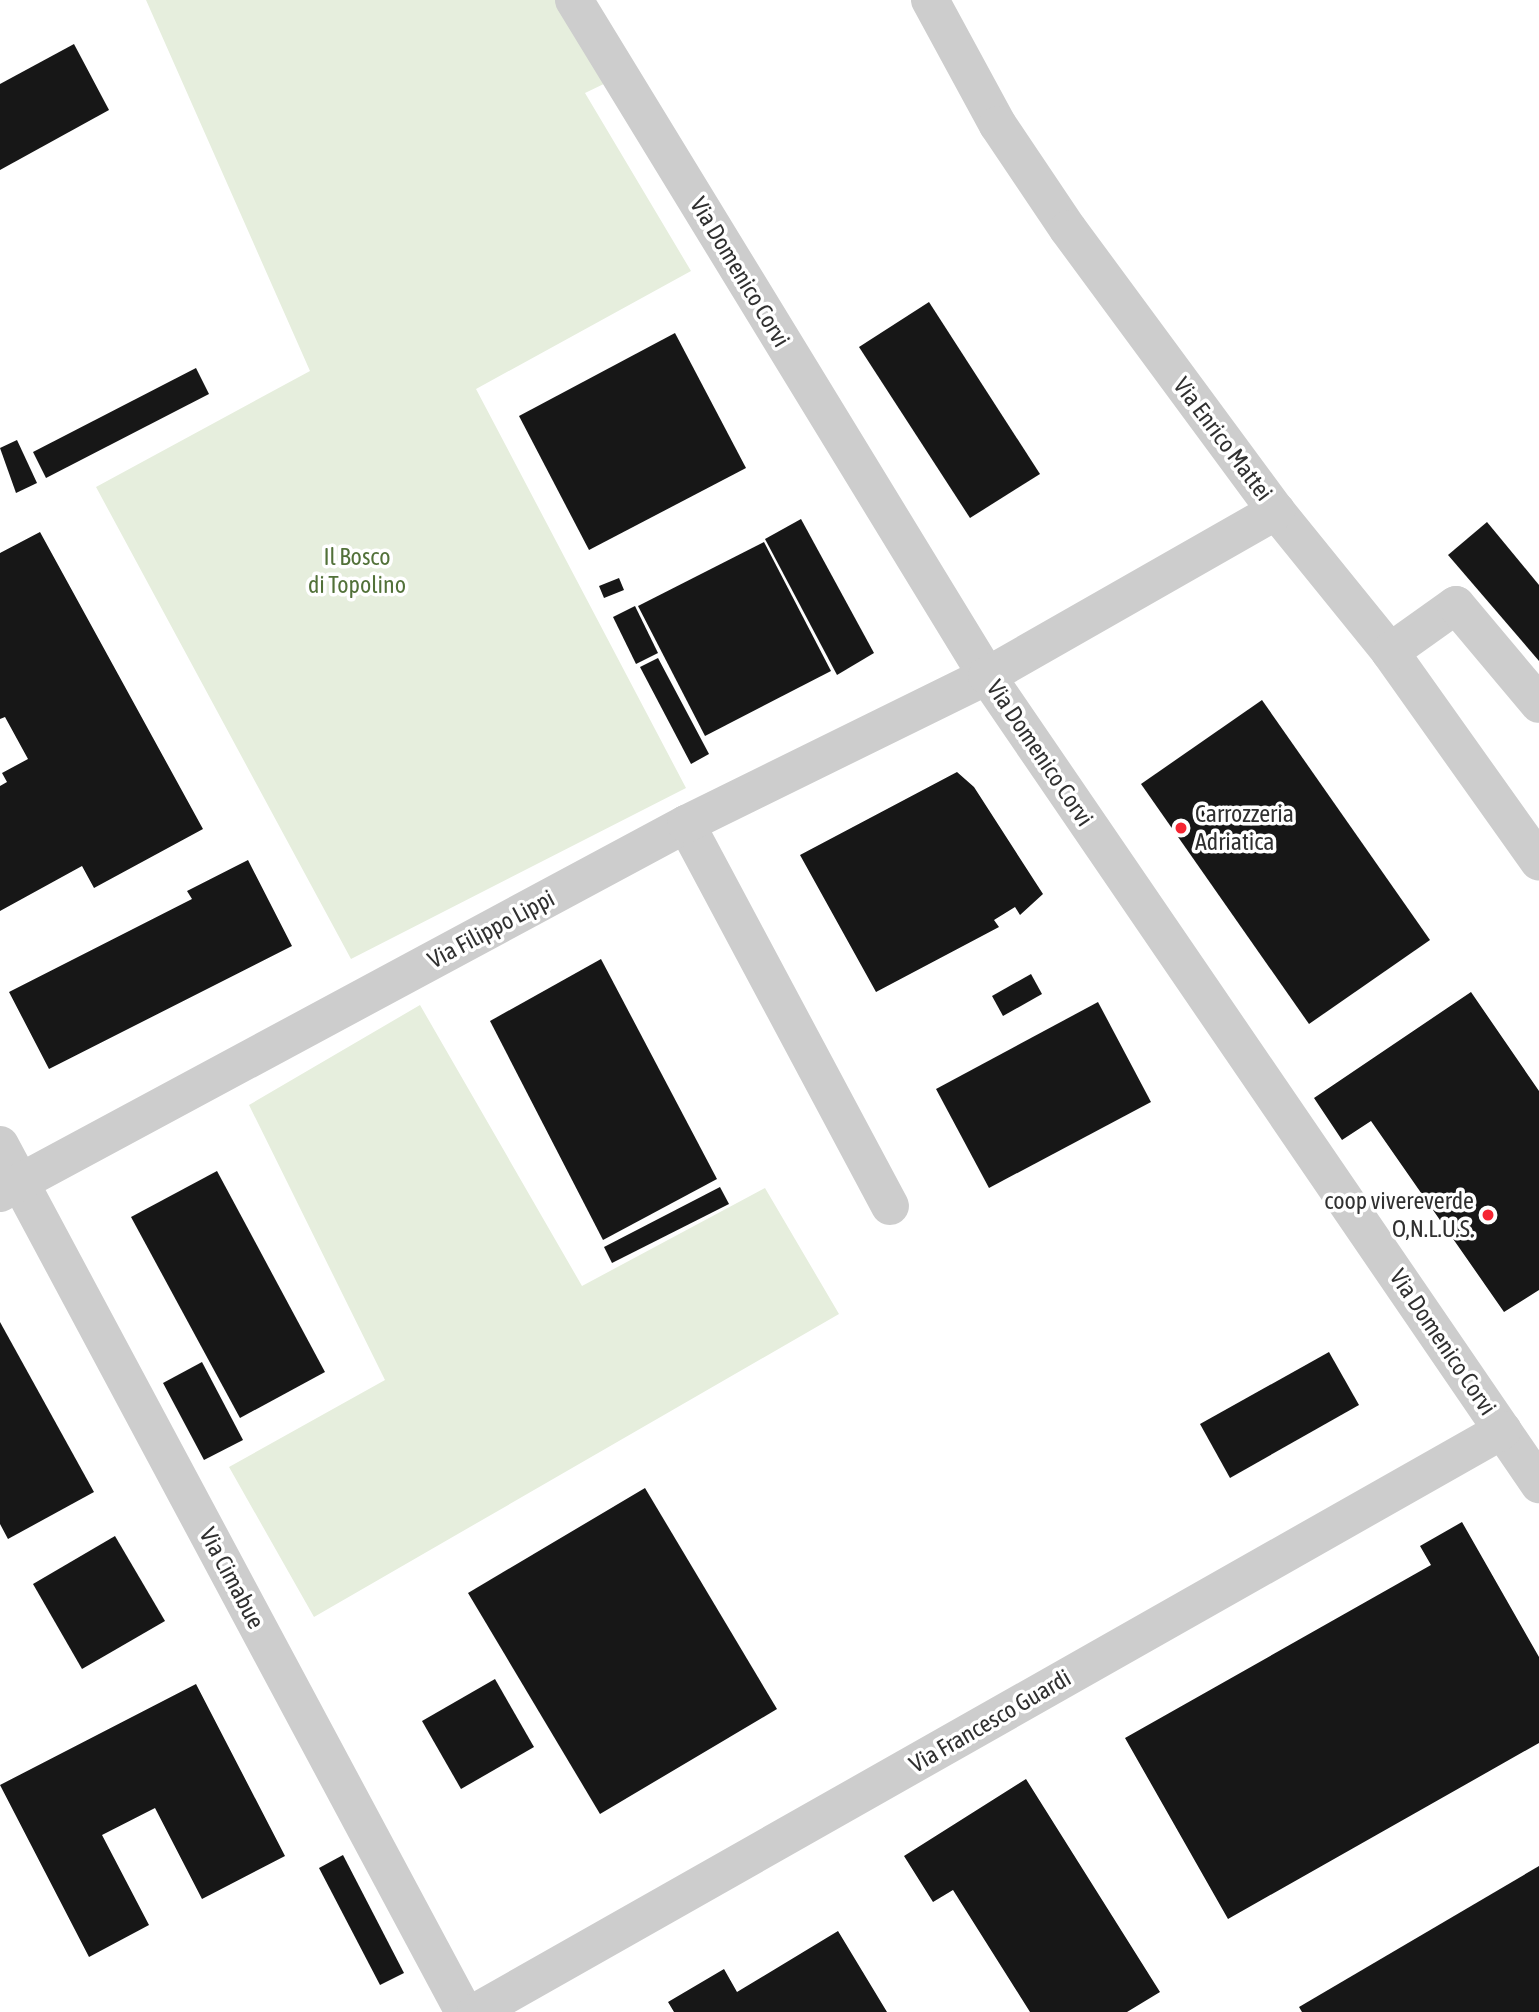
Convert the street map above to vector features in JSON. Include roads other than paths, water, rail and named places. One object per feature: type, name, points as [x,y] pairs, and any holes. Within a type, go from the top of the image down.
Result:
[{"type":"street","name":"Via Domenico Corvi","points":[[574,0],[987,676],[1539,1484]]},
{"type":"street","name":"Via Enrico Mattei","points":[[930,0],[998,125],[1276,510],[1390,652],[1535,847]]},
{"type":"street","name":"Via Filippo Lippi","points":[[10,1188],[686,824],[987,676],[1276,510]]},
{"type":"street","points":[[1390,652],[1456,605],[1539,704]]},
{"type":"street","points":[[686,824],[890,1206]]},
{"type":"street","name":"Via Cimabue","points":[[0,1145],[10,1188],[464,2012]]},
{"type":"street","name":"Via Francesco Guardi","points":[[476,2012],[1503,1430]]},
{"type":"place","name":"Carrozzeria Adriatica","points":[[1181,828]]},
{"type":"place","name":"coop vivereverde O,N.L.U.S.","points":[[1488,1215]]},
{"type":"park label","name":"Il Bosco di Topolino","points":[[357,571]]}]
